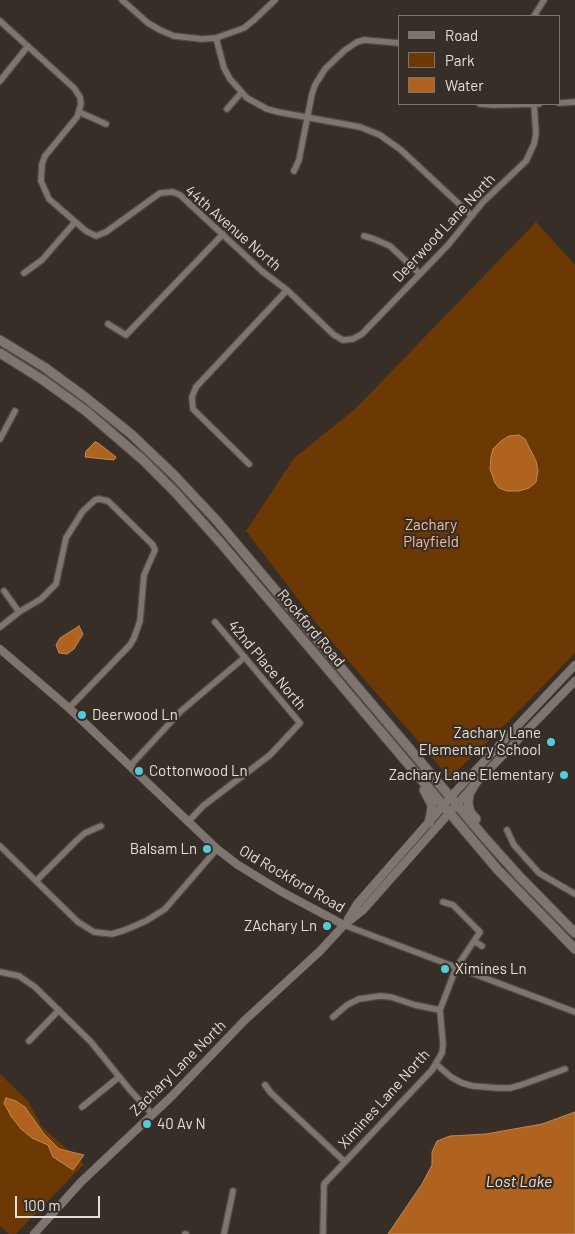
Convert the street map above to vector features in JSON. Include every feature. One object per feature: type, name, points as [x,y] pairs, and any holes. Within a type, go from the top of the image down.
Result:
[{"type":"main road","name":"Rockford Road","points":[[0,340],[44,367],[85,396],[131,434],[174,475],[217,520],[498,853],[575,933]]},
{"type":"main road","name":"Rockford Road","points":[[0,354],[43,380],[86,411],[157,474],[214,536],[449,814],[514,887],[575,949]]},
{"type":"main road","points":[[383,735],[385,746],[429,798],[432,810],[429,822]]},
{"type":"main road","points":[[475,784],[469,794],[470,812],[498,853]]},
{"type":"street","points":[[122,0],[148,24],[167,33],[187,38],[216,38],[244,28],[275,0]]},
{"type":"street","points":[[535,15],[544,0]]},
{"type":"street","points":[[0,21],[78,92],[81,104],[79,112],[106,124]]},
{"type":"street","points":[[216,38],[224,68],[230,79],[242,93],[267,109],[360,127],[386,138],[472,216]]},
{"type":"street","points":[[294,171],[299,160],[312,94],[319,76],[350,45],[364,40],[398,43]]},
{"type":"street","points":[[0,81],[28,46]]},
{"type":"street","points":[[227,109],[242,93]]},
{"type":"street","points":[[560,103],[575,102]]},
{"type":"street","name":"Deerwood Lane North","points":[[334,335],[348,340],[358,337],[448,246],[483,202],[526,161],[534,144],[536,134],[534,105]]},
{"type":"street","name":"44th Avenue North","points":[[79,112],[45,156],[40,172],[43,186],[49,199],[75,222],[96,236],[102,234],[154,196],[160,193],[173,192],[186,199],[263,272],[287,290],[334,335]]},
{"type":"street","points":[[24,273],[42,260],[75,222]]},
{"type":"street","points":[[108,324],[126,335],[223,234]]},
{"type":"street","points":[[364,236],[390,246],[420,274]]},
{"type":"street","points":[[249,464],[193,409],[192,397],[196,387],[287,290]]},
{"type":"street","points":[[0,438],[15,411]]},
{"type":"street","points":[[0,627],[19,612],[41,599],[56,584],[66,538],[83,511],[95,500],[108,501],[153,545],[155,550],[144,575],[140,620],[134,638],[130,645],[69,708]]},
{"type":"street","points":[[4,591],[19,612]]},
{"type":"street","name":"42nd Place North","points":[[188,822],[203,806],[270,755],[300,723],[215,622]]},
{"type":"street","name":"Old Rockford Road","points":[[0,649],[69,708],[217,849],[260,879],[344,925],[575,1012]]},
{"type":"street","points":[[130,766],[182,711],[245,657]]},
{"type":"street","name":"Zachary Lane North","points":[[344,925],[357,904],[443,806],[575,665]]},
{"type":"street","name":"Zachary Lane North","points":[[34,1234],[81,1182],[152,1114],[244,1021],[320,951],[344,925],[363,910],[475,784],[575,680]]},
{"type":"street","points":[[36,882],[85,833],[101,826]]},
{"type":"street","points":[[507,830],[514,846],[539,873],[575,894]]},
{"type":"street","points":[[0,846],[85,928],[102,934],[119,933],[157,916],[166,909],[217,849]]},
{"type":"street","points":[[382,876],[389,882]]},
{"type":"street","points":[[443,902],[453,905],[480,932],[474,941],[482,946]]},
{"type":"street","name":"Ximines Lane North","points":[[323,1234],[324,1184],[436,1064],[442,1053],[440,1010],[456,968],[474,941]]},
{"type":"street","points":[[0,972],[19,976],[27,981],[59,1010],[91,1042],[152,1114]]},
{"type":"street","points":[[333,1018],[359,999],[380,996],[440,1010]]},
{"type":"street","points":[[29,1041],[59,1010]]},
{"type":"street","points":[[436,1064],[451,1077],[462,1083],[497,1088],[521,1086],[565,1069]]},
{"type":"street","points":[[82,1107],[119,1076]]},
{"type":"street","points":[[265,1085],[272,1094],[344,1161]]},
{"type":"street","points":[[224,1234],[233,1192]]},
{"type":"green space","name":"Zachary Playfield","points":[[536,222],[575,265],[575,653],[450,778],[320,628],[246,531],[294,458],[355,409]]},
{"type":"green space","points":[[0,1074],[28,1101],[42,1127],[84,1164],[16,1234],[9,1234],[0,1226]]},
{"type":"water","points":[[519,435],[525,439],[536,461],[538,471],[536,482],[529,488],[519,491],[507,491],[499,488],[495,483],[490,469],[491,457],[493,449],[501,441],[509,436]]},
{"type":"water","points":[[95,442],[116,457],[114,460],[85,457],[86,451]]},
{"type":"water","points":[[79,626],[83,634],[74,649],[67,654],[59,653],[56,645],[60,638]]},
{"type":"water","points":[[6,1098],[16,1101],[25,1107],[44,1134],[59,1149],[84,1155],[73,1170],[53,1157],[48,1145],[32,1138],[21,1129],[4,1103]]},
{"type":"water","name":"Lost Lake","points":[[575,1112],[575,1234],[388,1234],[422,1184],[432,1165],[432,1152],[437,1141],[450,1136],[486,1134],[542,1124]]},
{"type":"place","name":"Deerwood Ln","points":[[82,715]]},
{"type":"place","name":"Zachary Lane Elementary School","points":[[551,742]]},
{"type":"place","name":"Cottonwood Ln","points":[[139,771]]},
{"type":"place","name":"Zachary Lane Elementary","points":[[564,775]]},
{"type":"place","name":"Balsam Ln","points":[[207,849]]},
{"type":"place","name":"ZAchary Ln","points":[[327,926]]},
{"type":"place","name":"Ximines Ln","points":[[445,969]]},
{"type":"place","name":"40 Av N","points":[[147,1124]]}]
